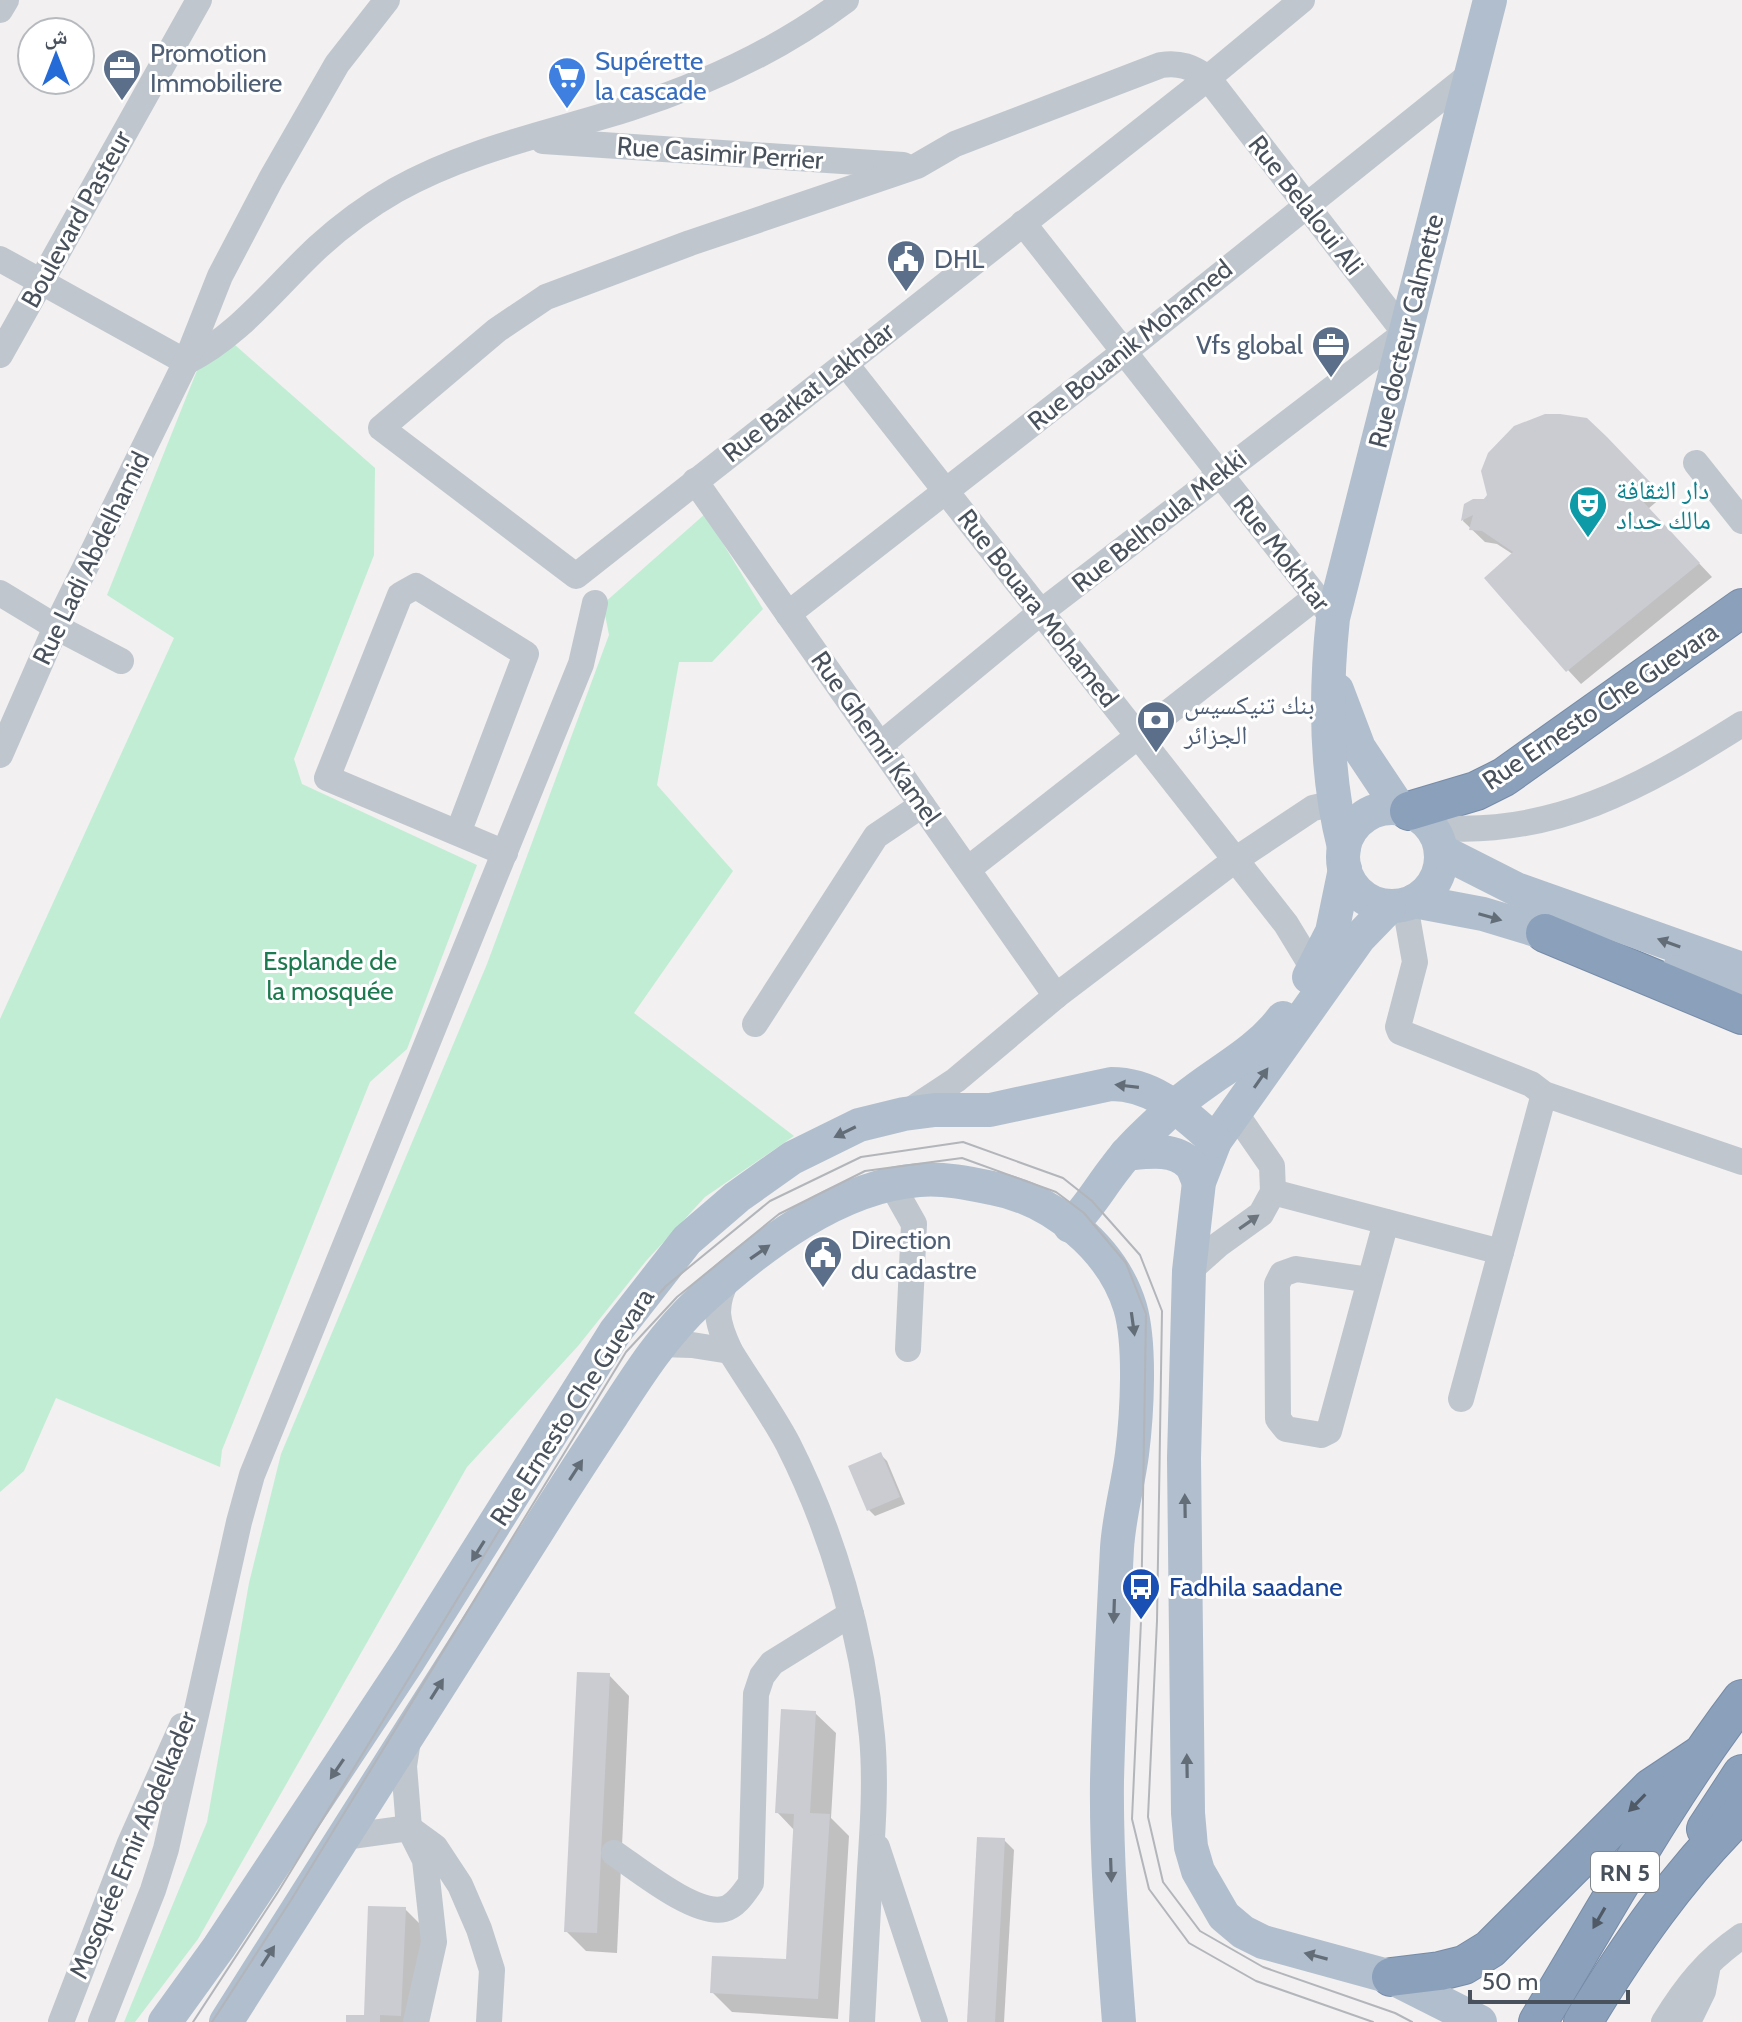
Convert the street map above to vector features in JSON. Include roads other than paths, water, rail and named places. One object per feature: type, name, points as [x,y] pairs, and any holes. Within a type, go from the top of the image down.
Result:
[{"type":"highway","name":"Rue Ernesto Che Guevara","points":[[1420,824],[1504,777],[1742,608]]},
{"type":"highway","points":[[1545,933],[1742,1015]]},
{"type":"highway","name":"RN 5","points":[[1547,2007],[1625,1873],[1678,1794],[1699,1756],[1742,1699]]},
{"type":"highway","points":[[1391,1977],[1464,1965],[1490,1949],[1651,1788],[1699,1756]]},
{"type":"highway","points":[[1651,1916],[1742,1774]]},
{"type":"highway","name":"RN 5","points":[[1586,2016],[1651,1916],[1704,1850],[1742,1812]]},
{"type":"main road","name":"Rue docteur Calmette","points":[[1344,858],[1329,746],[1324,607],[1405,333],[1490,0]]},
{"type":"main road","name":"Rue docteur Calmette","points":[[1328,663],[1359,748],[1420,824]]},
{"type":"main road","points":[[1070,1226],[1084,1213],[1126,1154],[1175,1106],[1248,1053],[1277,1026],[1314,970],[1332,932],[1349,833],[1358,821],[1370,813],[1420,824],[1516,889],[1742,969]]},
{"type":"main road","points":[[1420,824],[1440,871],[1433,886],[1403,904],[1359,938],[1225,1128],[1199,1182],[1189,1271],[1184,1458],[1188,1813],[1191,1847],[1198,1871],[1224,1916],[1243,1932],[1263,1942],[1391,1977],[1480,2022]]},
{"type":"main road","points":[[1344,858],[1348,880],[1358,893],[1372,903],[1475,912],[1742,992]]},
{"type":"main road","name":"Rue Ernesto Che Guevara","points":[[165,2022],[219,1947],[409,1660],[636,1303],[687,1240],[737,1197],[792,1158],[859,1125],[935,1110],[990,1110],[1111,1084],[1129,1084],[1149,1090],[1175,1106],[1225,1128]]},
{"type":"main road","points":[[1126,1154],[1173,1154],[1190,1164],[1199,1182]]},
{"type":"main road","name":"Rue Ernesto Che Guevara","points":[[226,2022],[660,1344],[698,1303],[728,1277],[813,1216],[864,1191],[920,1180],[955,1181],[1033,1200],[1070,1226],[1101,1254],[1117,1276],[1131,1310],[1136,1346],[1132,1451],[1118,1539],[1107,1784],[1119,2022]]},
{"type":"street","points":[[0,10],[6,0]]},
{"type":"street","name":"Boulevard Pasteur","points":[[0,355],[199,0]]},
{"type":"street","name":"Rue Ladi Abdelhamid","points":[[0,755],[56,627],[186,362],[220,276],[337,64],[387,0]]},
{"type":"street","points":[[0,259],[186,362],[213,347],[235,329],[318,247],[356,216],[396,190],[439,169],[632,108],[713,76],[790,37],[846,0]]},
{"type":"street","name":"Rue Barkat Lakhdar","points":[[917,166],[690,243],[546,297],[497,330],[381,428],[576,576],[1208,78],[1302,0]]},
{"type":"street","points":[[917,166],[955,144],[1161,65],[1172,63],[1191,67],[1208,78]]},
{"type":"street","name":"Rue Bouanik Mohamed","points":[[788,614],[1124,352],[1471,74]]},
{"type":"street","name":"Rue Belaloui Ali","points":[[1208,78],[1405,333]]},
{"type":"street","name":"Rue Casimir Perrier","points":[[523,140],[917,166]]},
{"type":"street","name":"Rue Mokhtar","points":[[1023,223],[1324,607]]},
{"type":"street","name":"Rue Belhoula Mekki","points":[[880,745],[1041,612],[1405,333]]},
{"type":"street","name":"Rue Bouara Mohamed","points":[[845,363],[1286,924],[1314,970]]},
{"type":"street","points":[[1696,463],[1742,521]]},
{"type":"street","name":"Rue Ghemri Kamel","points":[[695,481],[1056,996]]},
{"type":"street","points":[[458,833],[526,654],[416,586],[400,595],[327,778],[505,853]]},
{"type":"street","points":[[0,593],[121,661]]},
{"type":"street","points":[[101,2022],[166,1849],[252,1475],[581,664],[595,603]]},
{"type":"street","points":[[968,869],[1138,736],[1324,607]]},
{"type":"street","points":[[1420,824],[1463,830],[1504,828],[1583,808],[1668,771],[1742,724]]},
{"type":"street","points":[[904,1114],[956,1080],[1056,996],[1235,860],[1313,808],[1335,803]]},
{"type":"street","points":[[755,1024],[876,836],[922,805]]},
{"type":"street","points":[[1403,904],[1415,962],[1398,1027],[1400,1032],[1531,1084],[1544,1094],[1742,1162]]},
{"type":"street","points":[[1461,1399],[1544,1094]]},
{"type":"street","points":[[1189,1271],[1261,1214],[1273,1192],[1274,1179],[1266,1155],[1225,1128]]},
{"type":"street","points":[[892,1185],[914,1224],[908,1349]]},
{"type":"street","points":[[1273,1192],[1501,1252]]},
{"type":"street","points":[[1370,1280],[1296,1269],[1282,1274],[1277,1284],[1278,1419],[1286,1429],[1321,1435],[1329,1431],[1386,1222]]},
{"type":"street","points":[[728,1277],[719,1296],[717,1321],[730,1351],[788,1444],[832,1553],[851,1614],[866,1684],[872,1739],[872,1832],[862,2022]]},
{"type":"street","points":[[660,1344],[730,1351]]},
{"type":"street","points":[[614,1853],[690,1902],[707,1909],[726,1909],[740,1898],[751,1883],[756,1694],[762,1676],[783,1653],[851,1614]]},
{"type":"street","name":"Mosquée Emir Abdelkader","points":[[61,2022],[130,1843],[207,1668]]},
{"type":"street","points":[[409,1733],[404,1766],[409,1828],[425,1860],[434,1942],[416,2022]]},
{"type":"street","points":[[344,1837],[409,1828],[435,1847],[460,1885],[492,1970],[489,2022]]},
{"type":"street","points":[[872,1832],[935,2022]]},
{"type":"street","points":[[1664,2022],[1688,1984],[1723,1949],[1742,1936]]},
{"type":"street","points":[[1688,2022],[1703,1991],[1707,1966]]},
{"type":"tram line","points":[[193,2022],[278,1892],[614,1343],[666,1286],[770,1201],[861,1157],[963,1142],[1063,1178],[1092,1201],[1140,1255],[1162,1311],[1157,1621],[1148,1817],[1163,1882],[1200,1931],[1263,1967],[1395,2013],[1412,2022]]},
{"type":"tram line","points":[[212,2022],[291,1900],[626,1352],[677,1297],[779,1214],[865,1171],[962,1158],[1056,1192],[1084,1213],[1126,1263],[1146,1314],[1141,1621],[1132,1819],[1149,1889],[1189,1943],[1256,1981],[1373,2022]]},
{"type":"place","name":"Promotion Immobiliere","points":[[122,102]]},
{"type":"place","name":"Supérette la cascade","points":[[567,110]]},
{"type":"place","name":"DHL","points":[[906,293]]},
{"type":"place","name":"Vfs global","points":[[1331,379]]},
{"type":"place","name":"دار الثقافة مالك حداد","points":[[1588,539]]},
{"type":"place","name":"بنك تنيكسيس الجزائر","points":[[1156,754]]},
{"type":"place","name":"Direction du cadastre","points":[[823,1289]]},
{"type":"place","name":"Fadhila saadane","points":[[1141,1621]]},
{"type":"park label","name":"Esplande de la mosquée","points":[[330,976]]}]
